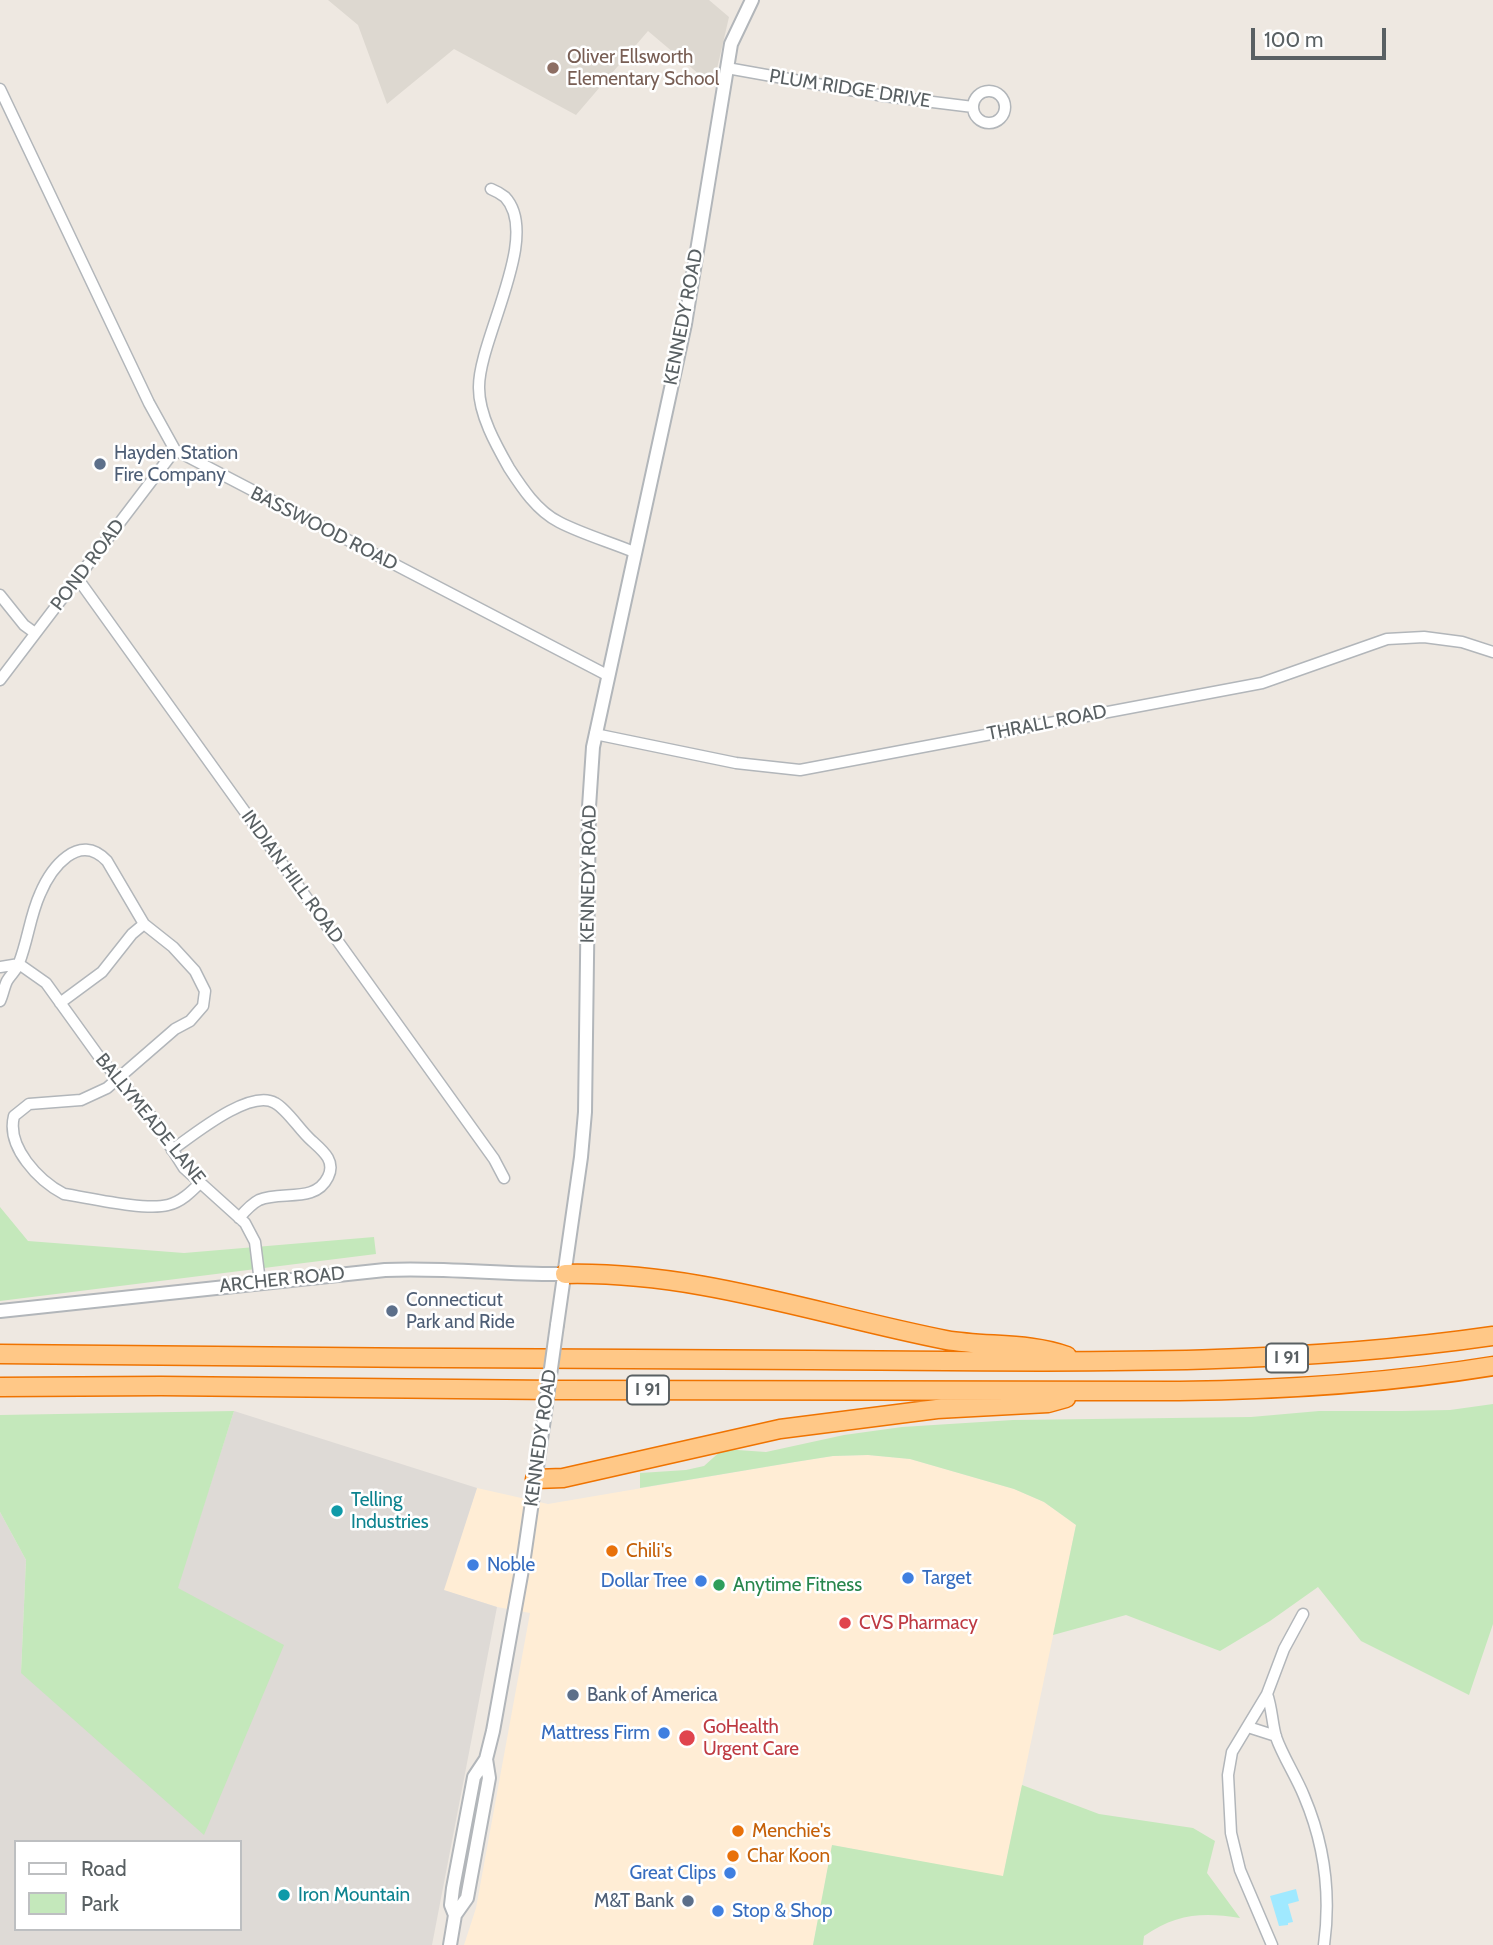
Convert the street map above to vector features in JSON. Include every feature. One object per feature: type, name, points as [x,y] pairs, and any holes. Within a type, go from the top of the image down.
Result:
[{"type":"highway","points":[[565,1274],[633,1276],[711,1286],[936,1338],[976,1344],[1039,1348],[1080,1361]]},
{"type":"highway","name":"I 91","points":[[0,1354],[561,1360],[1208,1361],[1389,1349],[1493,1336]]},
{"type":"highway","name":"I 91","points":[[0,1387],[1080,1391],[1278,1388],[1396,1379],[1493,1366]]},
{"type":"highway","points":[[535,1479],[563,1478],[792,1427],[937,1409],[1048,1403],[1080,1391]]},
{"type":"street","name":"KENNEDY ROAD","points":[[450,1945],[455,1915],[467,1898],[489,1778],[486,1759],[516,1608],[581,1157],[585,1112],[590,794],[595,734],[685,324],[731,44],[752,0]]},
{"type":"street","name":"PLUM RIDGE DRIVE","points":[[727,68],[884,96],[973,107]]},
{"type":"street","points":[[0,89],[149,403],[175,450]]},
{"type":"street","points":[[491,189],[505,197],[511,208],[517,240],[483,360],[479,387],[482,409],[502,455],[520,486],[539,507],[558,522],[634,552]]},
{"type":"street","name":"POND ROAD","points":[[0,680],[175,450]]},
{"type":"street","name":"BASSWOOD ROAD","points":[[175,450],[607,675]]},
{"type":"street","name":"INDIAN HILL ROAD","points":[[78,579],[494,1159],[504,1178]]},
{"type":"street","points":[[0,595],[24,625],[35,633]]},
{"type":"street","name":"THRALL ROAD","points":[[595,734],[736,763],[800,770],[1262,683],[1387,639],[1424,637],[1462,642],[1493,652]]},
{"type":"street","points":[[0,1001],[7,980],[19,964],[40,893],[59,865],[71,853],[82,849],[99,852],[107,860],[144,924],[173,947],[195,971],[205,991],[203,1006],[190,1021],[175,1029],[107,1088],[80,1100],[29,1104],[21,1108],[15,1116],[12,1132],[27,1161],[54,1189],[64,1194],[144,1205],[168,1205],[188,1195],[200,1183]]},
{"type":"street","points":[[60,1003],[102,972],[132,934],[144,924]]},
{"type":"street","points":[[0,967],[19,964]]},
{"type":"street","name":"BALLYMEADE LANE","points":[[19,964],[46,983],[118,1078],[151,1116],[172,1150],[200,1183],[245,1223],[255,1242],[260,1282]]},
{"type":"street","points":[[172,1150],[245,1104],[258,1100],[270,1100],[278,1104],[328,1157],[328,1177],[315,1191],[261,1200],[239,1217]]},
{"type":"street","name":"ARCHER ROAD","points":[[0,1311],[260,1282],[410,1269],[565,1274]]},
{"type":"street","points":[[1272,1945],[1240,1870],[1231,1833],[1228,1775],[1233,1752],[1267,1694],[1284,1649],[1303,1614]]},
{"type":"street","points":[[1267,1694],[1273,1709],[1276,1736],[1305,1796],[1321,1848],[1328,1919],[1324,1945]]},
{"type":"street","points":[[1248,1727],[1276,1736]]},
{"type":"shaded area","name":"Oliver Ellsworth Elementary School","points":[[328,0],[709,0],[729,17],[713,86],[648,31],[576,115],[454,49],[387,104],[358,25]]},
{"type":"shaded area","points":[[234,1411],[477,1488],[444,1590],[497,1607],[432,1945],[0,1945],[0,1512],[26,1560],[21,1673],[177,1588]]},
{"type":"shaded area","points":[[868,1455],[910,1459],[1014,1489],[1044,1502],[1076,1525],[1003,1877],[832,1845],[813,1945],[464,1945],[476,1908],[530,1613],[497,1607],[443,1590],[477,1488],[548,1504],[833,1456]]},
{"type":"green space","points":[[0,1207],[28,1241],[184,1253],[374,1237],[376,1254],[0,1301]]},
{"type":"green space","points":[[1493,1404],[1493,1624],[1469,1695],[1361,1641],[1318,1587],[1270,1621],[1220,1651],[1126,1615],[1053,1635],[1076,1525],[1044,1502],[1014,1489],[910,1459],[868,1455],[833,1456],[640,1488],[640,1473],[704,1466],[723,1449],[766,1452],[844,1435],[902,1427],[1013,1420],[1251,1417],[1319,1411],[1450,1410]]},
{"type":"green space","points":[[234,1411],[178,1588],[284,1645],[204,1835],[21,1673],[26,1560],[0,1512],[0,1415]]},
{"type":"green space","points":[[1022,1785],[1099,1814],[1193,1828],[1215,1841],[1207,1873],[1240,1918],[1201,1915],[1178,1919],[1144,1936],[1143,1945],[813,1945],[832,1845],[1003,1876]]},
{"type":"water","points":[[1296,1889],[1299,1901],[1288,1904],[1293,1922],[1279,1926],[1270,1896]]},
{"type":"place","name":"Oliver Ellsworth Elementary School","points":[[553,68]]},
{"type":"place","name":"Hayden Station Fire Company","points":[[100,464]]},
{"type":"place","name":"Connecticut Park and Ride","points":[[392,1311]]},
{"type":"place","name":"Telling Industries","points":[[337,1511]]},
{"type":"place","name":"Chili's","points":[[612,1551]]},
{"type":"place","name":"Noble","points":[[473,1565]]},
{"type":"place","name":"Target","points":[[908,1578]]},
{"type":"place","name":"Dollar Tree","points":[[701,1581]]},
{"type":"place","name":"Anytime Fitness","points":[[719,1585]]},
{"type":"place","name":"CVS Pharmacy","points":[[845,1623]]},
{"type":"place","name":"Bank of America","points":[[573,1695]]},
{"type":"place","name":"Mattress Firm","points":[[664,1733]]},
{"type":"place","name":"GoHealth Urgent Care","points":[[687,1738]]},
{"type":"place","name":"Menchie's","points":[[738,1831]]},
{"type":"place","name":"Char Koon","points":[[733,1856]]},
{"type":"place","name":"Great Clips","points":[[730,1873]]},
{"type":"place","name":"Iron Mountain","points":[[284,1895]]},
{"type":"place","name":"M&T Bank","points":[[688,1901]]},
{"type":"place","name":"Stop & Shop","points":[[718,1911]]}]
